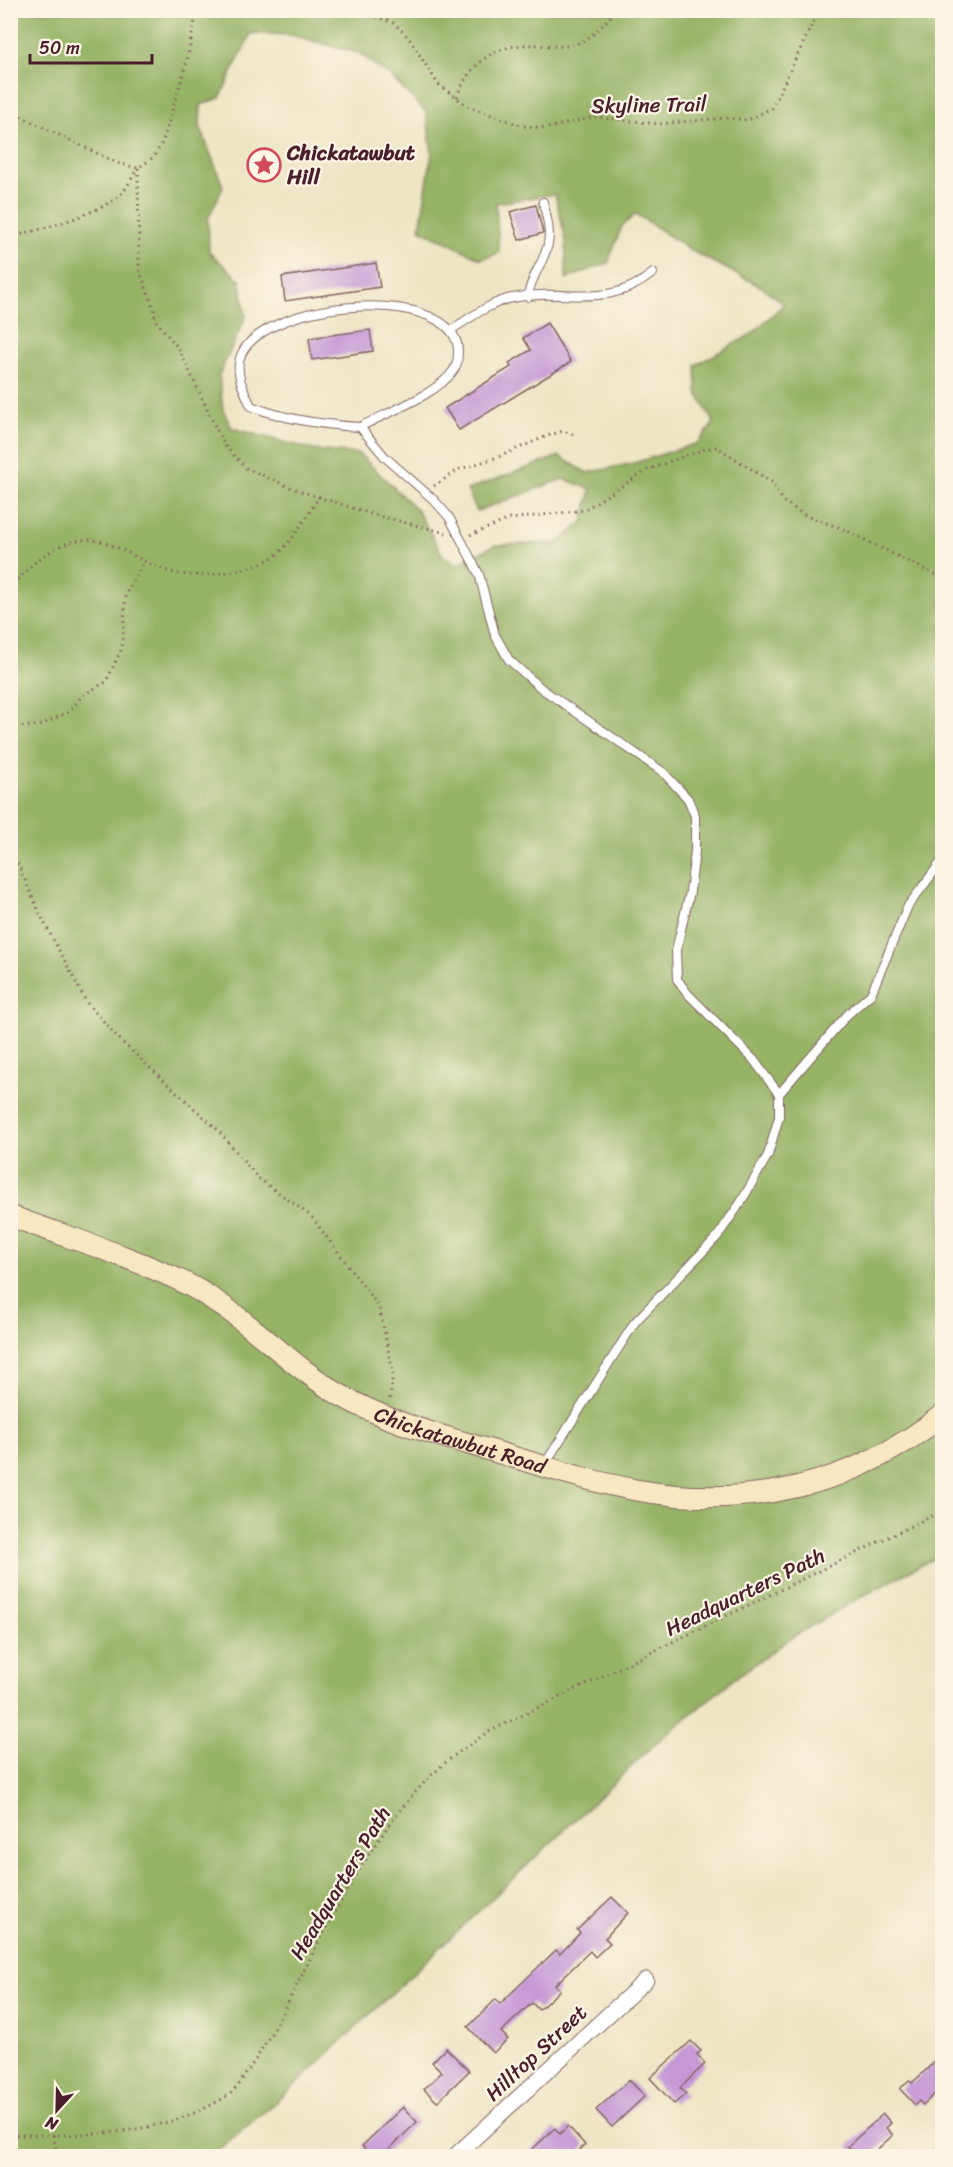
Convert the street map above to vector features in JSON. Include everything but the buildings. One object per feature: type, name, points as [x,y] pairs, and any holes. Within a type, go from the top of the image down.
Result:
[{"type":"main road","name":"Chickatawbut Road","points":[[10,1216],[146,1266],[188,1285],[240,1319],[321,1383],[389,1419],[619,1486],[660,1494],[698,1497],[752,1495],[806,1486],[854,1470],[896,1449],[942,1415]]},
{"type":"street","name":"Hilltop Street","points":[[455,2157],[646,1980]]},
{"type":"lane","points":[[528,297],[531,283],[548,244],[549,228],[543,202]]},
{"type":"lane","points":[[451,330],[488,307],[511,298],[610,296],[636,286],[653,273]]},
{"type":"lane","points":[[384,306],[408,310],[435,318],[451,330],[456,339],[458,355],[456,367],[448,377],[432,389],[360,427],[327,425],[273,415],[251,406],[238,378],[239,360],[249,341],[267,328],[338,308],[384,306]]},
{"type":"lane","points":[[360,427],[385,457],[449,517],[479,574],[495,635],[508,660],[542,689],[663,772],[688,799],[695,816],[695,851],[690,892],[676,950],[677,979],[688,994],[753,1059],[779,1094]]},
{"type":"lane","points":[[544,1466],[635,1322],[717,1237],[753,1184],[774,1137],[779,1094],[847,1015],[871,994],[908,906],[942,861]]},
{"type":"path","points":[[10,237],[48,228],[112,202],[124,191],[138,168],[154,157],[163,141],[187,61],[195,20],[203,10]]},
{"type":"path","name":"Skyline Trail","points":[[316,10],[371,15],[394,22],[408,37],[438,84],[469,107],[524,126],[539,127],[595,117],[658,124],[726,118],[748,120],[772,108],[819,10]]},
{"type":"path","points":[[457,98],[463,81],[481,59],[507,48],[524,45],[564,46],[582,41],[600,28],[616,10]]},
{"type":"path","points":[[10,111],[117,163],[138,168]]},
{"type":"path","points":[[426,493],[442,478],[460,469],[498,457],[563,431],[576,435]]},
{"type":"path","points":[[459,536],[476,534],[510,519],[584,510],[649,469],[717,447],[773,483],[783,501],[806,516],[866,540],[942,578]]},
{"type":"path","points":[[10,589],[37,561],[56,547],[79,540],[102,542],[144,562],[187,575],[225,573],[256,566],[282,550],[320,496]]},
{"type":"path","points":[[10,728],[41,725],[68,712],[83,695],[106,682],[122,648],[126,594],[144,562]]},
{"type":"path","points":[[10,847],[43,920],[87,1003],[122,1042],[218,1130],[258,1178],[311,1216],[379,1307],[393,1372],[389,1419]]},
{"type":"path","name":"Headquarters Path","points":[[10,2135],[113,2133],[153,2128],[200,2111],[233,2092],[281,2019],[306,1967],[378,1840],[410,1798],[436,1771],[486,1733],[942,1511]]},
{"type":"path","points":[[54,2135],[57,2157]]},
{"type":"green space","points":[[11,11],[942,11],[942,1554],[794,1636],[735,1678],[656,1743],[292,2088],[211,2156],[11,2156]],"holes":[[[251,33],[291,35],[359,53],[392,78],[426,112],[432,152],[420,229],[481,259],[499,253],[496,203],[555,194],[566,241],[566,279],[608,263],[622,226],[636,214],[694,252],[762,287],[784,304],[752,334],[696,365],[697,393],[714,423],[698,443],[634,463],[587,473],[559,456],[467,490],[477,511],[563,479],[591,489],[583,522],[558,543],[495,545],[458,564],[444,557],[417,510],[359,454],[314,450],[232,428],[223,410],[219,375],[246,316],[240,280],[209,252],[208,219],[223,187],[200,126],[201,105],[220,98]]]},
{"type":"place","name":"Chickatawbut Hill","points":[[264,165]]}]
